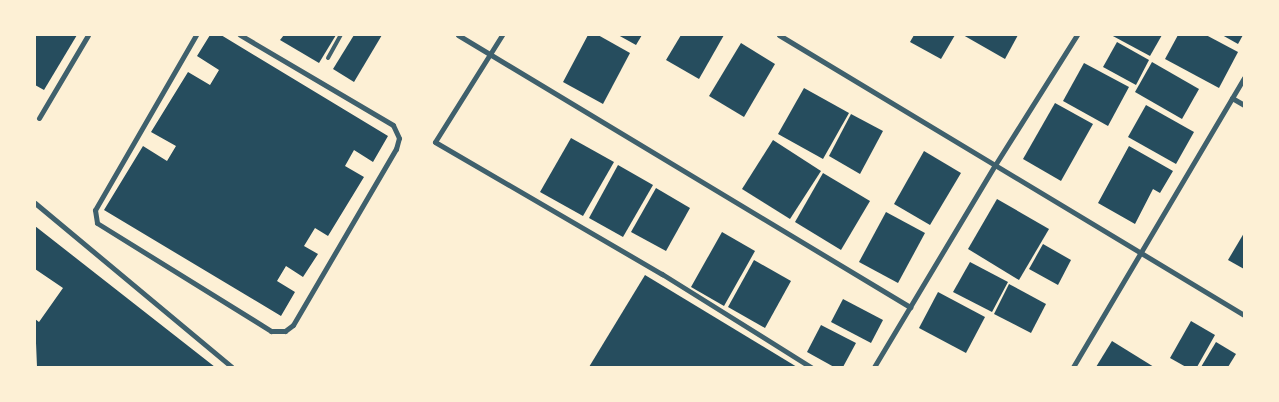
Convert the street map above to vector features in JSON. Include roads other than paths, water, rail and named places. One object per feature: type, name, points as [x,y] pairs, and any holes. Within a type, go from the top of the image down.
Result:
[{"type":"street","points":[[38,118],[88,35]]},
{"type":"street","points":[[196,35],[95,210],[97,222],[271,331],[285,330],[293,325],[396,149],[399,138],[393,125],[240,35]]},
{"type":"street","points":[[458,35],[910,307]]},
{"type":"street","points":[[502,35],[435,142],[662,274],[811,367]]},
{"type":"street","points":[[779,35],[1244,315]]},
{"type":"street","points":[[874,367],[995,165],[1078,35]]},
{"type":"street","points":[[1073,367],[1244,78]]},
{"type":"street","points":[[1232,98],[1244,105]]},
{"type":"street","points":[[35,204],[232,367]]},
{"type":"lane","points":[[328,58],[341,35]]}]
